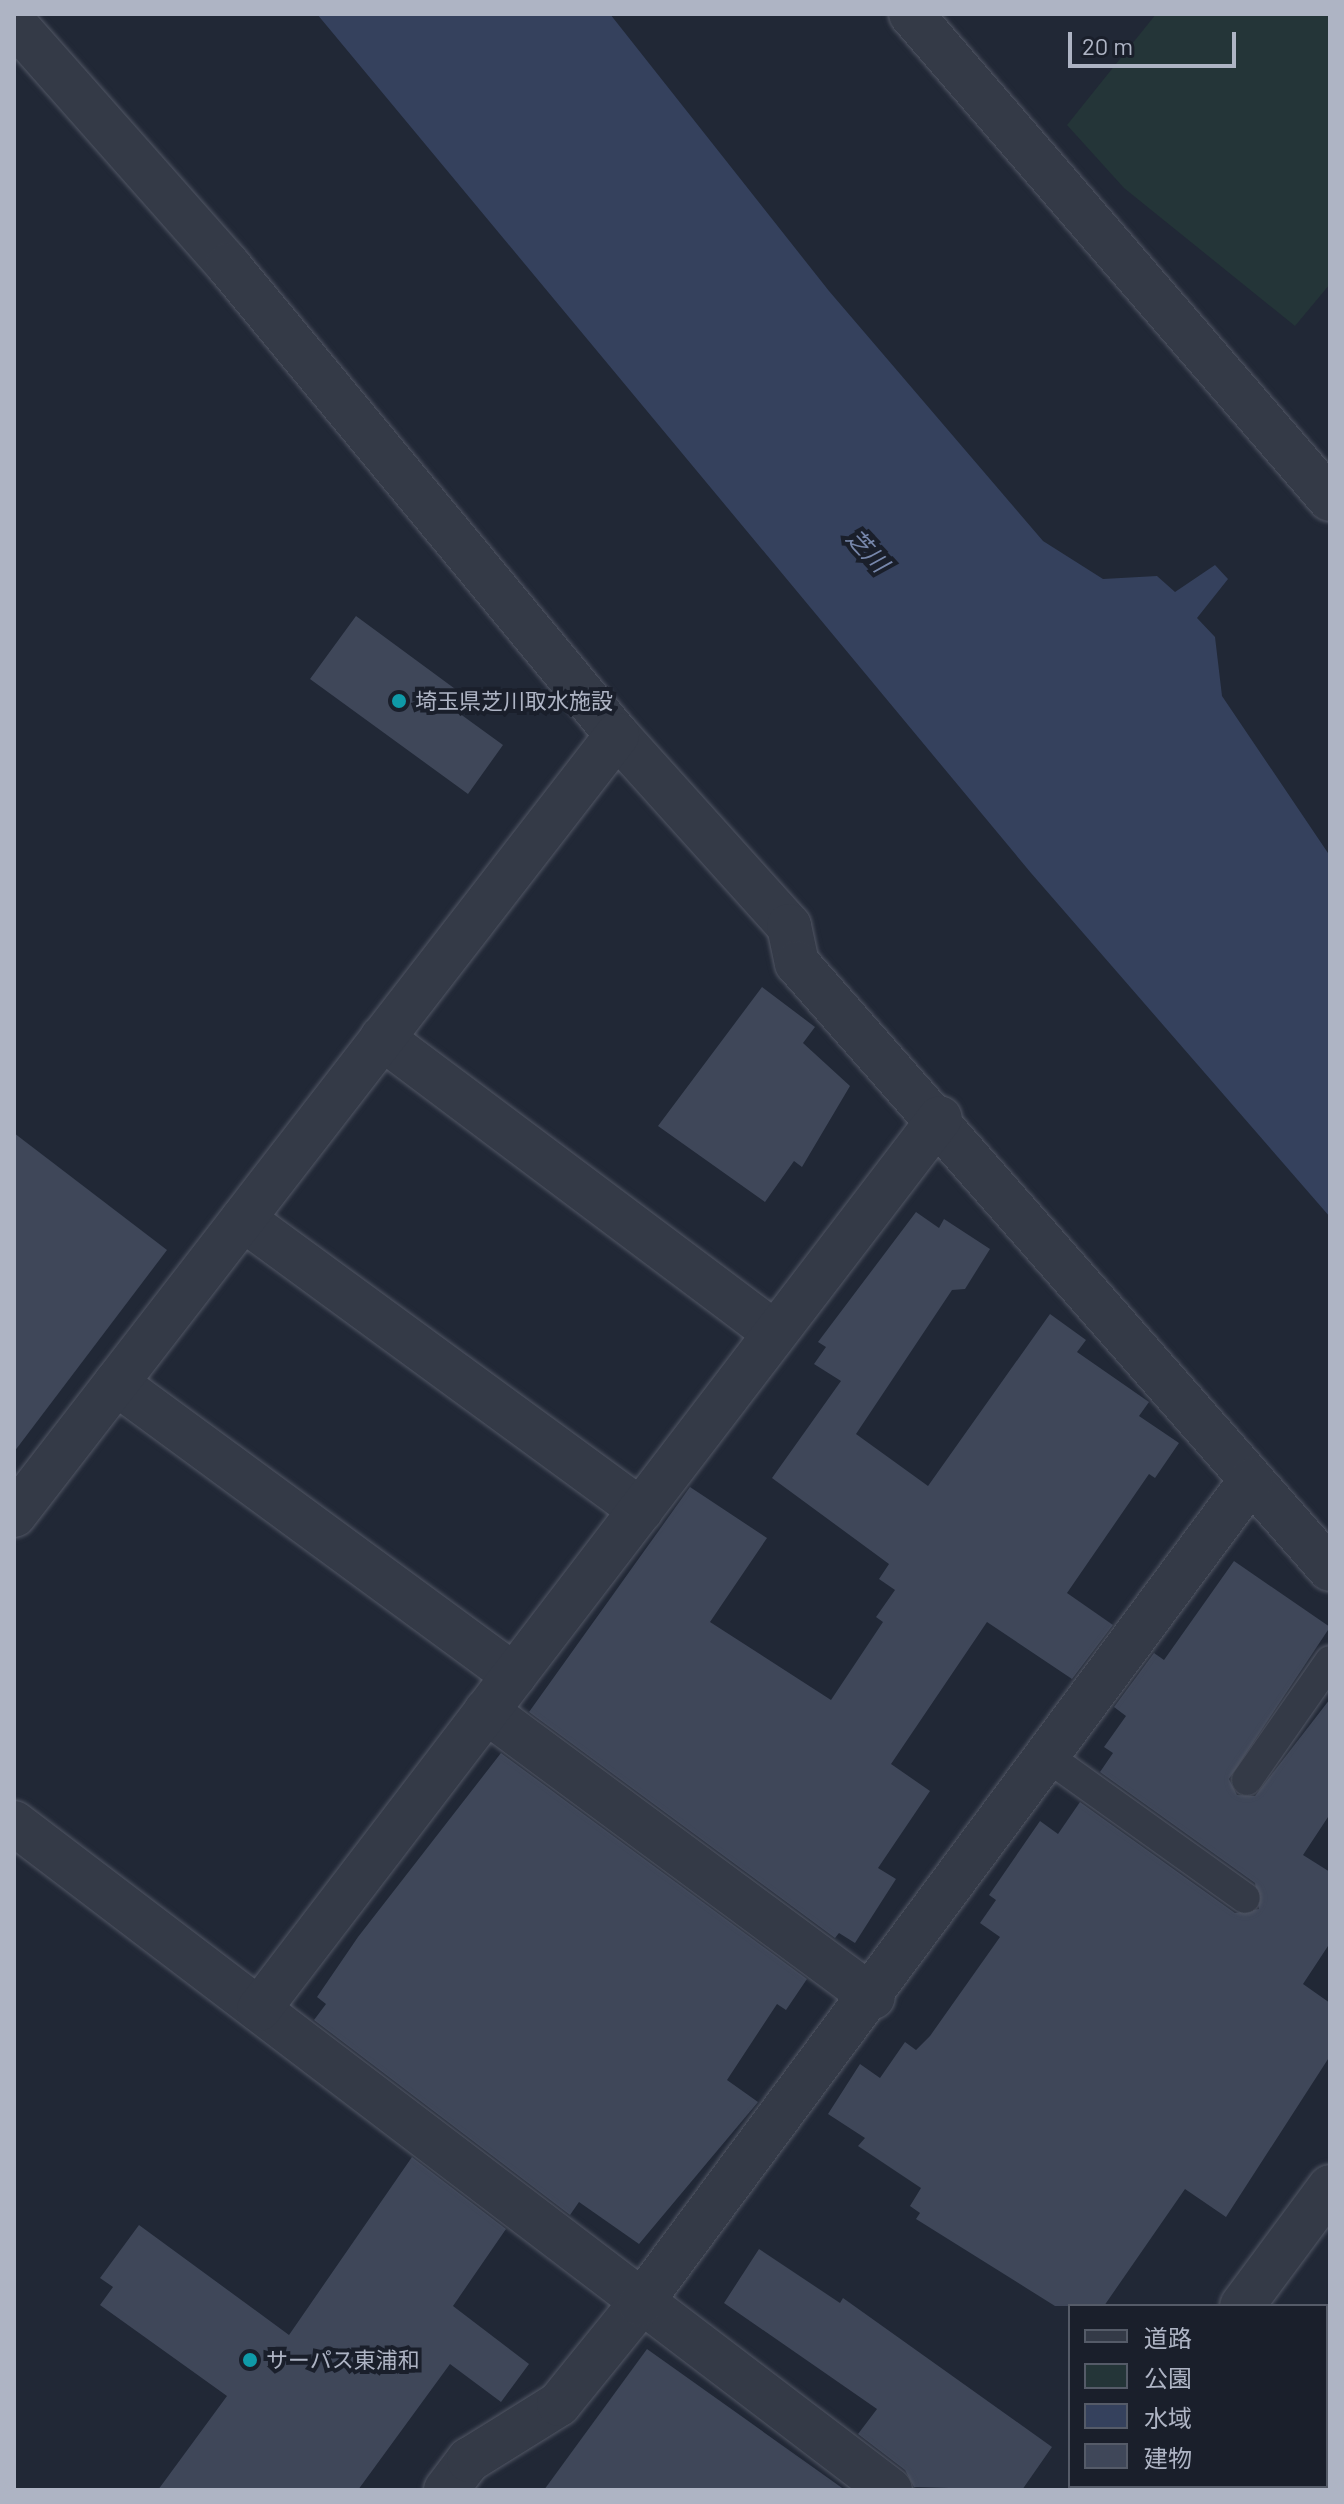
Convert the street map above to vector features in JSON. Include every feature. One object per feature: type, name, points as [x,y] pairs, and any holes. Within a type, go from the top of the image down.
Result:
[{"type":"street","points":[[911,14],[1330,499]]},
{"type":"street","points":[[14,23],[228,265],[617,735],[789,926],[797,963],[940,1118],[1330,1569]]},
{"type":"street","points":[[14,1515],[617,735]]},
{"type":"street","points":[[382,1038],[775,1333]]},
{"type":"street","points":[[259,2009],[940,1118]]},
{"type":"street","points":[[243,1219],[641,1510]]},
{"type":"street","points":[[116,1383],[514,1675]]},
{"type":"street","points":[[446,2490],[469,2460],[559,2404],[640,2304],[873,1997],[1251,1480]]},
{"type":"street","points":[[486,1711],[873,1997]]},
{"type":"street","points":[[14,1823],[640,2304],[890,2490]]},
{"type":"street","points":[[1243,2304],[1330,2187]]},
{"type":"lane","points":[[1247,1780],[1330,1661]]},
{"type":"lane","points":[[1048,1757],[1245,1898]]},
{"type":"green space","points":[[1156,14],[1330,14],[1330,284],[1295,326],[1124,188],[1067,125]]},
{"type":"water","name":"芝川","points":[[317,14],[610,14],[829,291],[1043,541],[1103,579],[1157,576],[1175,592],[1215,565],[1228,579],[1197,618],[1215,637],[1222,696],[1330,856],[1330,1217],[1031,873]]},
{"type":"building","name":"埼玉県芝川取水施設","points":[[356,616],[462,694],[452,708],[503,745],[468,794],[310,679]]},
{"type":"building","points":[[762,987],[815,1027],[803,1043],[850,1086],[802,1167],[794,1161],[765,1202],[658,1126]]},
{"type":"building","points":[[14,1133],[167,1250],[14,1452]]},
{"type":"building","points":[[916,1212],[939,1228],[944,1219],[990,1249],[965,1289],[952,1290],[856,1434],[928,1486],[1050,1314],[1086,1340],[1077,1352],[1149,1402],[1139,1416],[1179,1443],[1155,1478],[1149,1474],[1067,1593],[1113,1625],[1072,1679],[987,1622],[891,1764],[930,1791],[878,1868],[896,1879],[855,1943],[839,1933],[835,1938],[529,1712],[690,1487],[767,1538],[710,1622],[831,1700],[883,1622],[876,1617],[895,1590],[879,1579],[889,1564],[772,1478],[841,1381],[814,1364],[826,1347],[818,1342]]},
{"type":"building","points":[[1234,1561],[1330,1627],[1229,1779],[1237,1795],[1255,1796],[1330,1699],[1330,1814],[1303,1855],[1330,1872],[1330,1943],[1303,1984],[1330,2003],[1330,2056],[1226,2217],[1185,2189],[1105,2304],[1055,2306],[916,2219],[920,2213],[910,2206],[921,2188],[858,2146],[865,2138],[828,2114],[860,2064],[880,2078],[905,2042],[916,2050],[930,2036],[1000,1937],[980,1923],[996,1900],[989,1895],[1040,1821],[1058,1834],[1080,1802],[1235,1913],[1259,1909],[1255,1883],[1100,1772],[1113,1753],[1104,1747],[1126,1716],[1114,1707],[1154,1653],[1164,1660]]},
{"type":"building","points":[[501,1753],[807,1979],[786,2010],[777,2004],[727,2080],[758,2102],[639,2244],[579,2202],[570,2215],[314,2020],[326,2004],[317,1997],[358,1937]]},
{"type":"building","points":[[412,2157],[506,2229],[453,2306],[529,2364],[501,2402],[450,2364],[358,2490],[158,2490],[227,2396],[100,2305],[113,2287],[100,2278],[139,2225],[289,2335]]},
{"type":"building","points":[[759,2249],[840,2303],[843,2298],[1052,2447],[1022,2490],[914,2487],[905,2470],[858,2434],[877,2409],[724,2303]]},
{"type":"building","points":[[647,2349],[845,2490],[544,2490]]},
{"type":"place","name":"埼玉県芝川取水施設","points":[[399,701]]},
{"type":"place","name":"サーパス東浦和","points":[[250,2360]]}]
